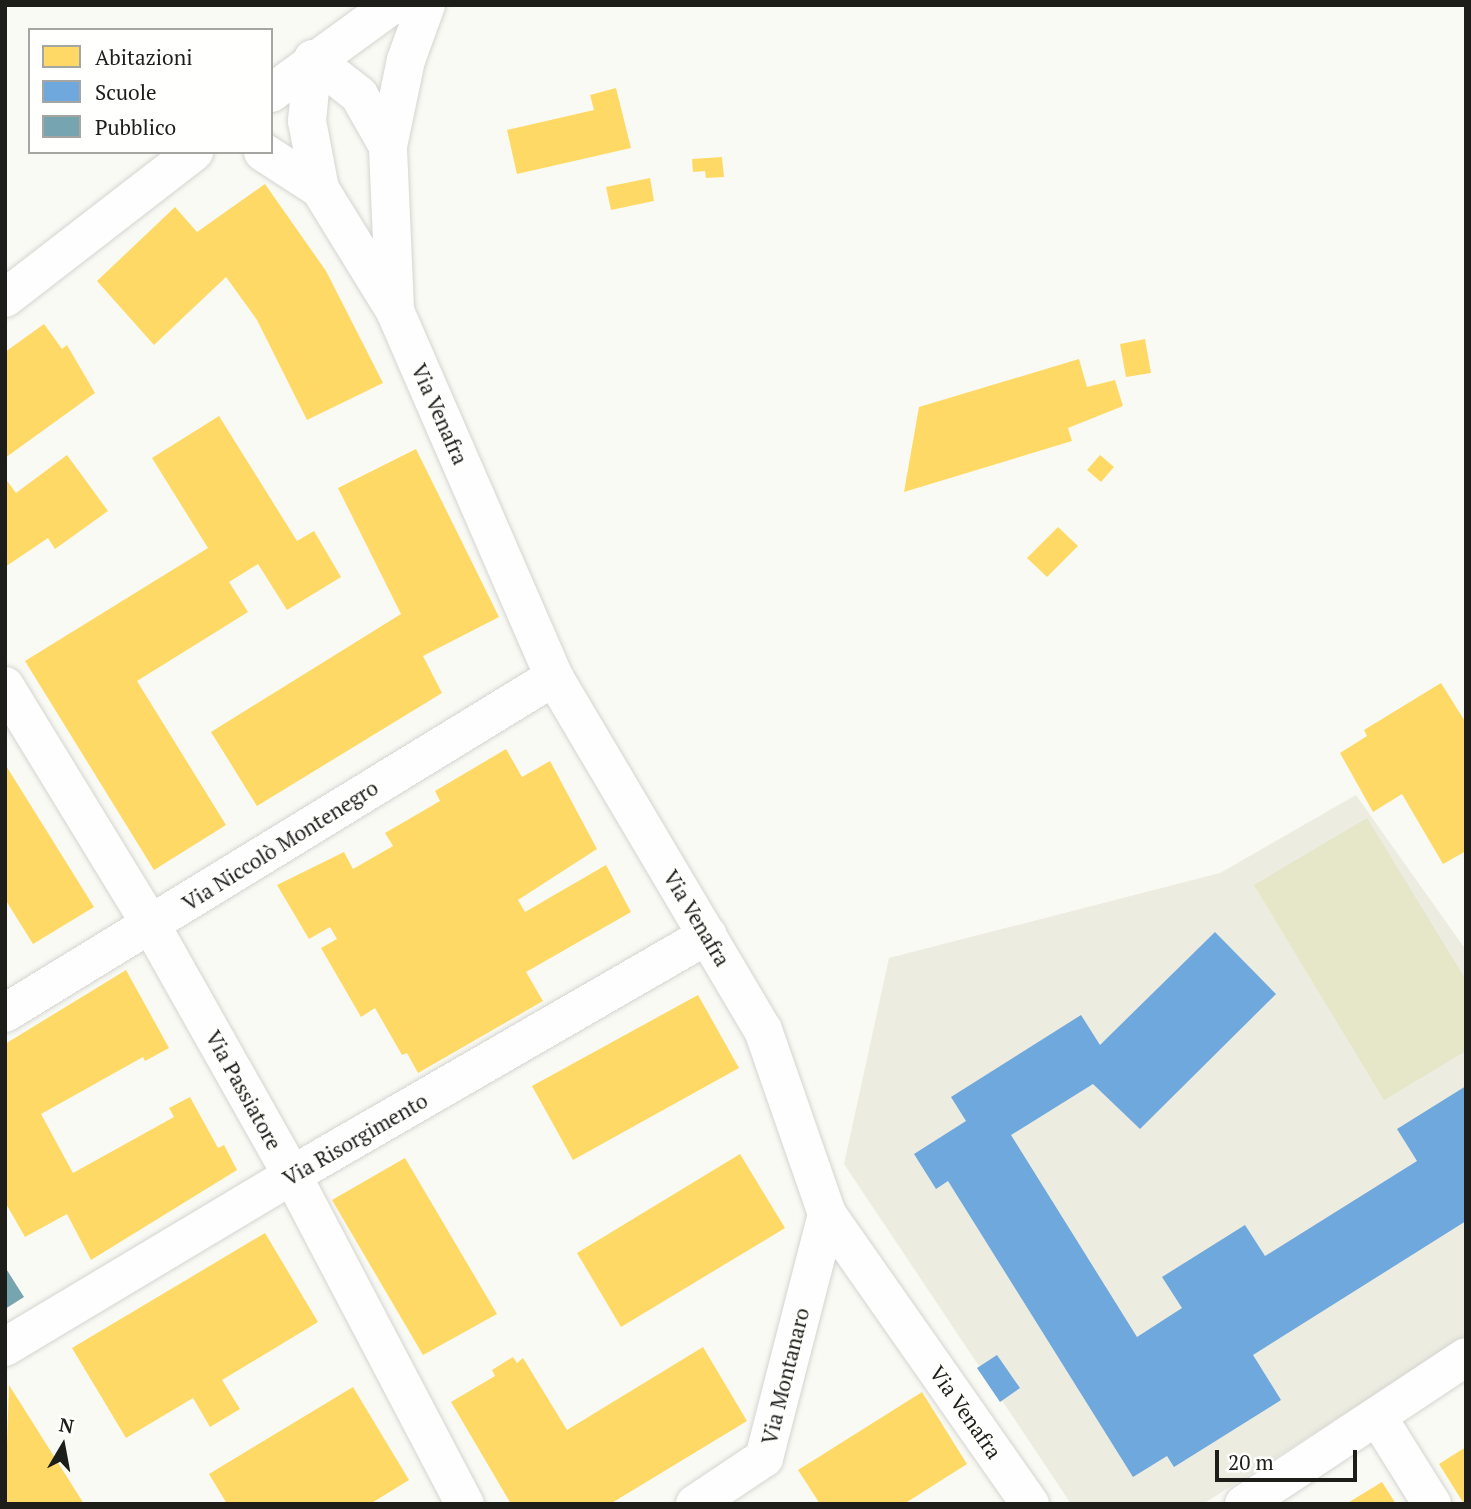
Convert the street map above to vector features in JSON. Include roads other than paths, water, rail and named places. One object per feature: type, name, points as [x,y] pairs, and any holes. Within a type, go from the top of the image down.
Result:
[{"type":"street","points":[[273,91],[392,5]]},
{"type":"street","name":"Via Venafra","points":[[395,311],[388,146],[406,60],[426,5]]},
{"type":"street","name":"Via Venafra","points":[[313,60],[359,95],[388,146]]},
{"type":"street","name":"Via Venafra","points":[[313,60],[307,121],[320,189],[395,311],[554,677],[763,1030],[827,1214],[1030,1504]]},
{"type":"street","points":[[5,298],[191,154]]},
{"type":"street","name":"Via Venafra","points":[[266,154],[320,189]]},
{"type":"street","name":"Via Niccolò Montenegro","points":[[5,1013],[554,677]]},
{"type":"street","name":"Via Passiatore","points":[[5,686],[150,925],[292,1175],[465,1504]]},
{"type":"street","name":"Via Risorgimento","points":[[5,1347],[292,1175],[708,935]]},
{"type":"street","name":"Via Montanaro","points":[[695,1504],[764,1458],[827,1214]]},
{"type":"street","points":[[1244,1504],[1466,1357]]},
{"type":"street","points":[[1377,1416],[1432,1504]]}]
